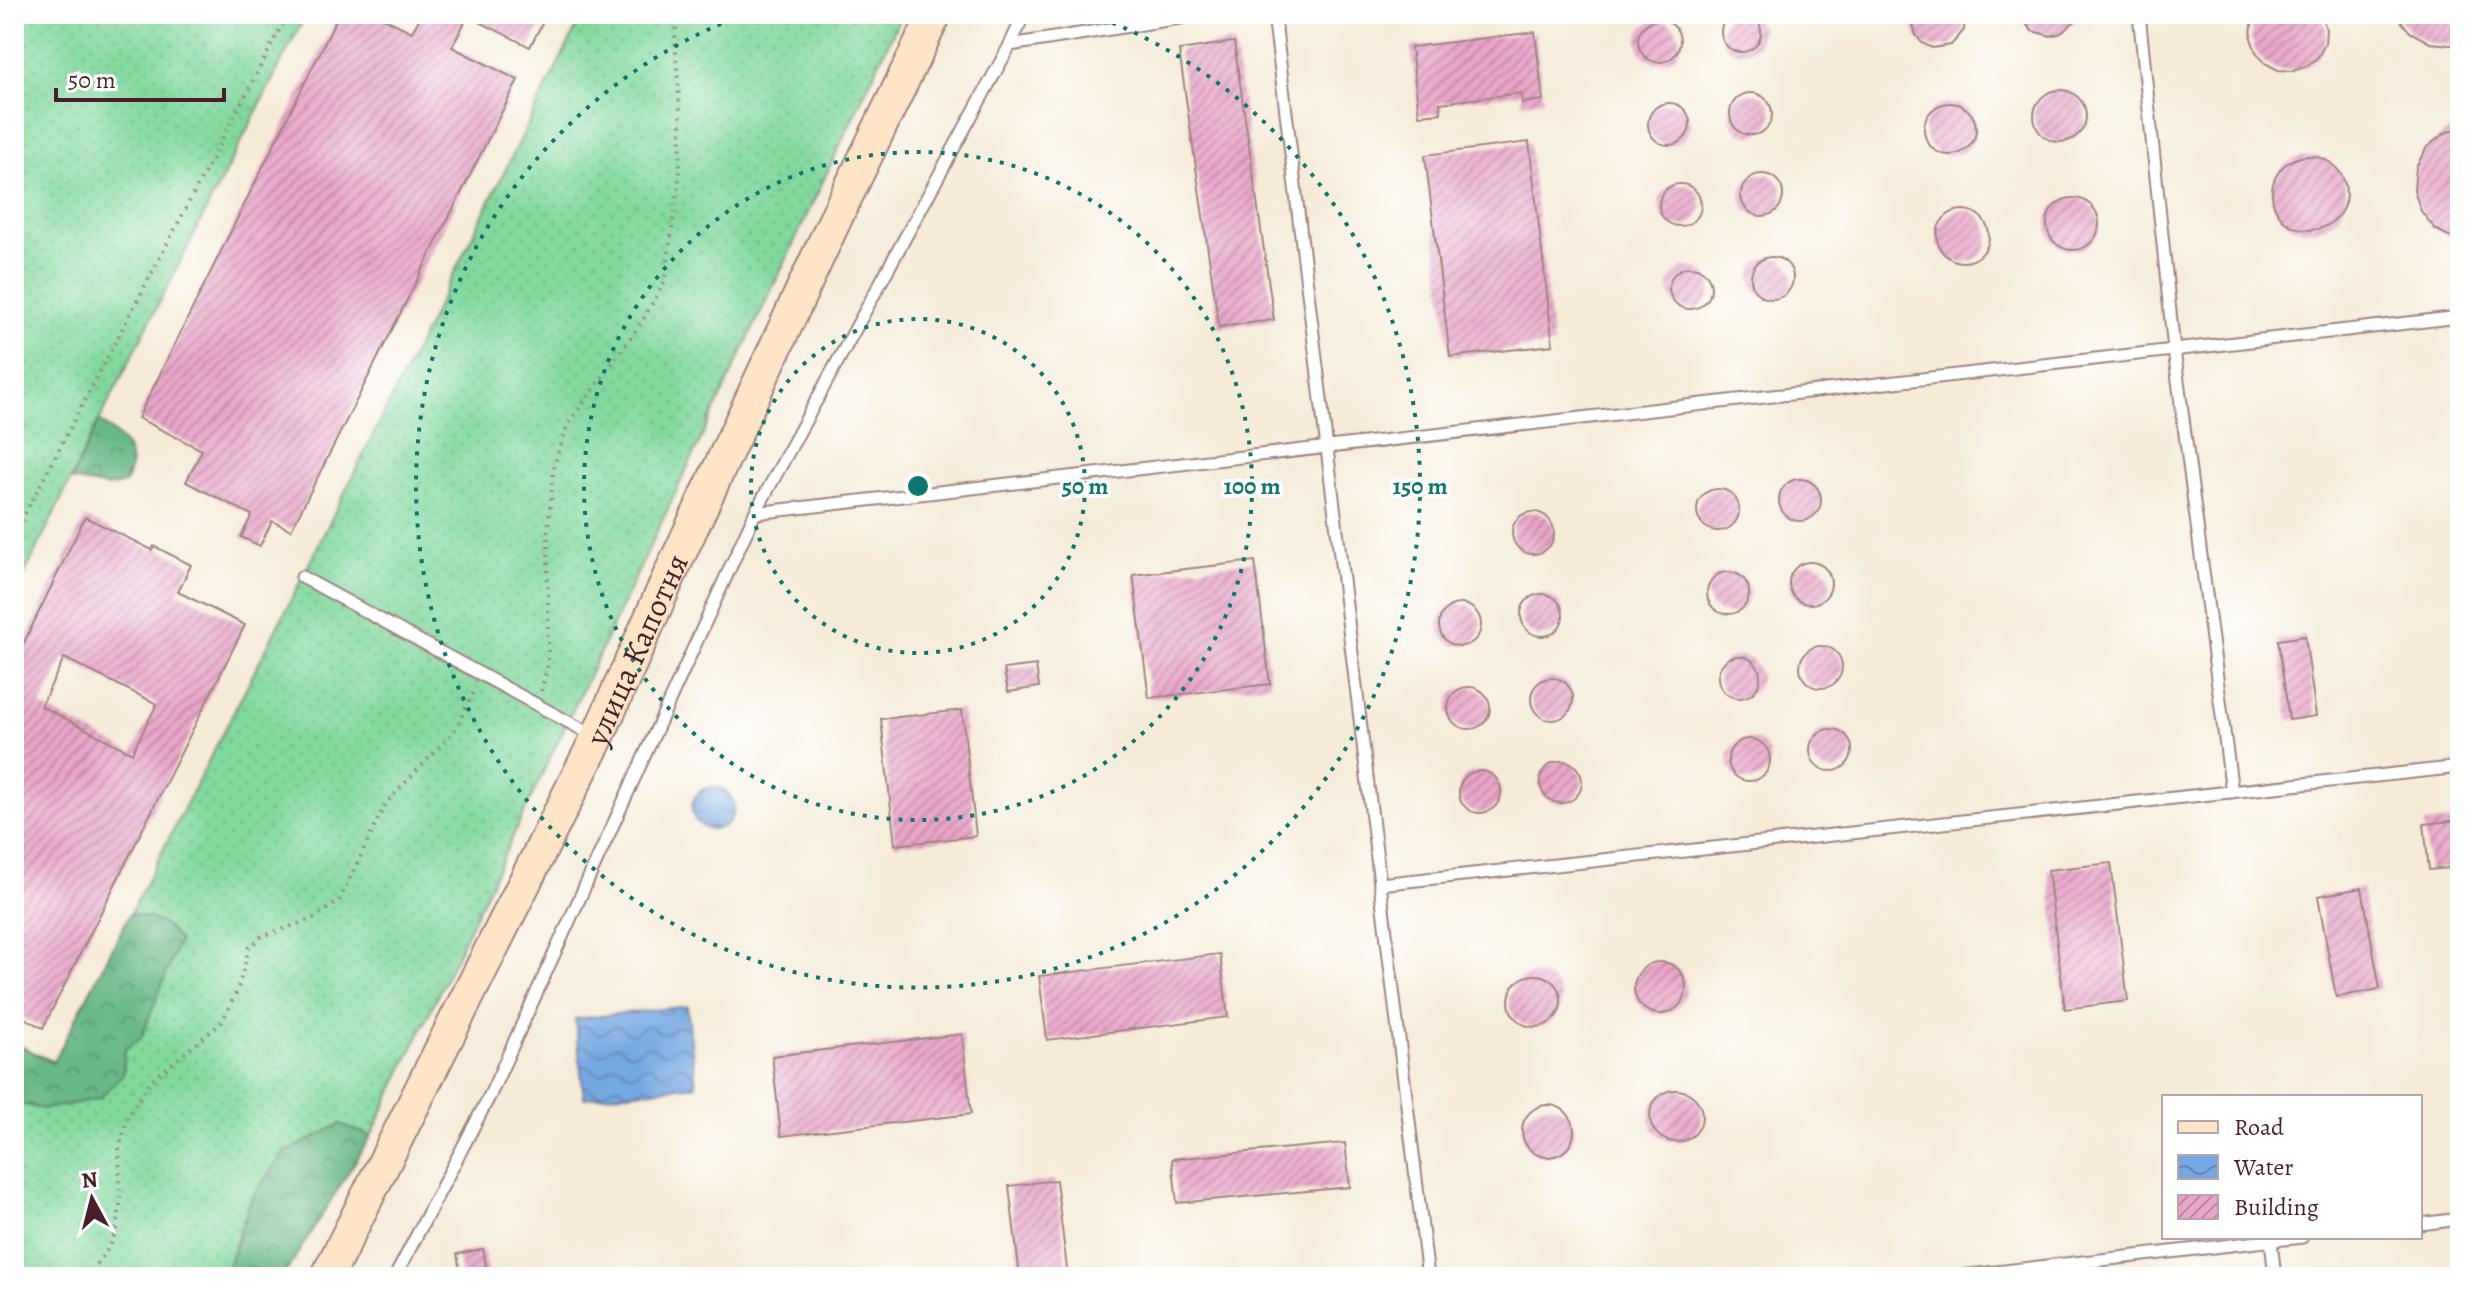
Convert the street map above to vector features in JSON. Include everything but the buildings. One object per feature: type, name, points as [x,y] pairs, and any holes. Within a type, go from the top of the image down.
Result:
[{"type":"main road","name":"улица Капотня","points":[[327,1277],[597,738],[819,254],[935,14]]},
{"type":"lane","points":[[395,1277],[490,1095],[755,513],[1024,14]]},
{"type":"lane","points":[[1010,45],[1205,14]]},
{"type":"lane","points":[[1274,14],[1428,1277]]},
{"type":"lane","points":[[2139,14],[2174,350],[2232,792]]},
{"type":"lane","points":[[755,513],[2460,317]]},
{"type":"lane","points":[[302,577],[597,738]]},
{"type":"lane","points":[[1380,884],[2460,767]]},
{"type":"lane","points":[[2422,1224],[2460,1219]]},
{"type":"lane","points":[[1952,1277],[2286,1239]]},
{"type":"lane","points":[[2271,1241],[2275,1277]]},
{"type":"path","points":[[14,535],[288,14]]},
{"type":"path","points":[[537,705],[548,665],[548,530],[554,466],[567,426],[641,323],[665,281],[680,171],[681,126],[675,37],[677,14]]},
{"type":"path","points":[[87,1277],[110,1246],[117,1228],[120,1207],[119,1148],[129,1114],[150,1082],[222,1022],[238,989],[249,948],[261,937],[314,918],[339,901],[386,803],[454,732],[482,676]]},
{"type":"green space","points":[[14,14],[306,14],[99,421],[14,596]]},
{"type":"green space","points":[[583,14],[902,14],[371,1136],[340,1124],[252,1197],[224,1277],[14,1277],[14,1043],[54,1062],[285,612]]},
{"type":"green space","points":[[99,421],[115,433],[126,447],[130,463],[125,483],[109,487],[71,480]]},
{"type":"green space","points":[[130,914],[158,922],[179,941],[141,1038],[125,1049],[123,1074],[99,1099],[43,1109],[14,1103],[14,1043],[53,1063]]},
{"type":"green space","points":[[340,1124],[371,1136],[283,1277],[224,1277],[252,1197],[283,1154]]},
{"type":"water","points":[[713,787],[728,793],[734,808],[728,823],[713,829],[698,823],[692,808],[698,793]]},
{"type":"water","points":[[687,1006],[696,1085],[584,1098],[575,1019]]}]
